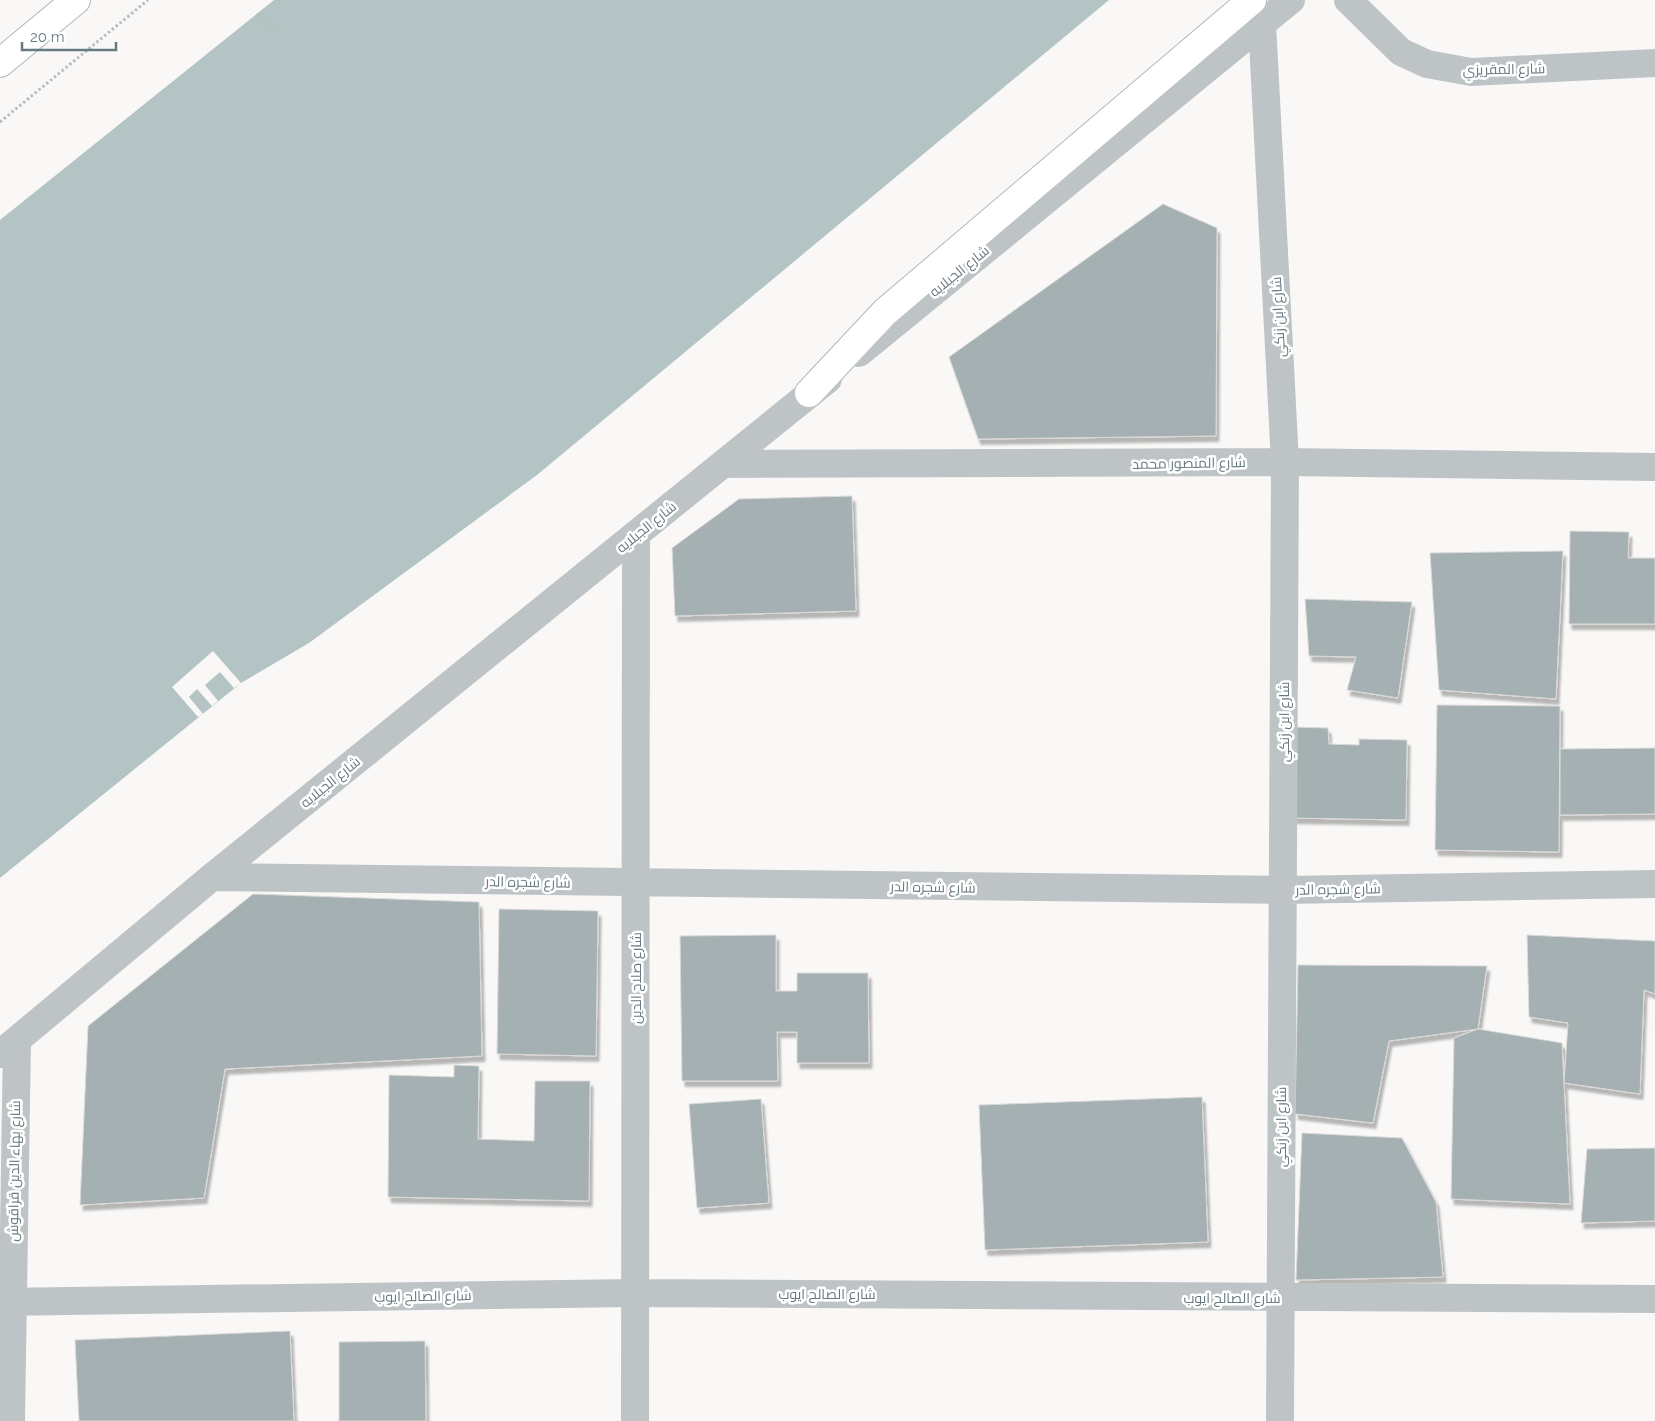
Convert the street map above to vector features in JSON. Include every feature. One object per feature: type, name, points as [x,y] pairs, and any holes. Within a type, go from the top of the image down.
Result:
[{"type":"main road","points":[[0,63],[76,0]]},
{"type":"main road","points":[[809,393],[885,312],[1257,12]]},
{"type":"street","points":[[1257,12],[1291,0]]},
{"type":"street","name":"شارع المقريزي","points":[[1348,0],[1401,52],[1427,64],[1470,72],[1655,64]]},
{"type":"street","name":"شارع ابن زنكي","points":[[1257,12],[1285,462],[1280,1421]]},
{"type":"street","name":"شارع الجبلايه","points":[[8,1047],[212,877],[809,393]]},
{"type":"street","name":"شارع المنصور محمد","points":[[723,464],[1285,462],[1655,467]]},
{"type":"street","name":"شارع صلاح الدين","points":[[635,1421],[636,535]]},
{"type":"street","name":"شارع شجره الدر","points":[[212,877],[636,884],[1283,890],[1655,884]]},
{"type":"street","name":"شارع بهاء الدين قراقوش","points":[[8,1047],[6,1301],[11,1421]]},
{"type":"street","name":"شارع الصالح ايوب","points":[[6,1301],[635,1293],[1655,1299]]},
{"type":"path","points":[[0,122],[148,0]]},
{"type":"path","points":[[257,14],[275,30]]},
{"type":"shaded area","points":[[274,0],[1109,0],[537,475],[309,643],[241,683],[0,878],[0,220]]},
{"type":"pier","points":[[213,651],[241,683],[234,688],[220,672],[205,685],[218,701],[212,706],[197,689],[189,697],[203,714],[198,717],[172,687]]},
{"type":"building","points":[[1163,204],[1217,228],[1216,436],[978,439],[949,357]]},
{"type":"building","points":[[852,496],[856,611],[675,616],[672,548],[739,499]]},
{"type":"building","points":[[1570,531],[1629,532],[1628,558],[1655,558],[1655,624],[1569,624]]},
{"type":"building","points":[[1563,551],[1556,699],[1439,690],[1430,553]]},
{"type":"building","points":[[1305,599],[1412,602],[1398,698],[1347,690],[1356,657],[1309,656]]},
{"type":"building","points":[[1437,705],[1560,706],[1559,852],[1435,850]]},
{"type":"building","points":[[1294,727],[1328,728],[1329,744],[1359,745],[1359,739],[1407,740],[1406,820],[1293,818]]},
{"type":"building","points":[[1655,748],[1655,814],[1560,815],[1560,749]]},
{"type":"building","points":[[253,894],[479,902],[482,1056],[225,1069],[204,1198],[80,1205],[88,1026]]},
{"type":"building","points":[[499,909],[598,911],[596,1056],[497,1054]]},
{"type":"building","points":[[776,935],[776,991],[797,991],[797,973],[868,973],[869,1063],[797,1063],[797,1032],[777,1032],[778,1081],[682,1081],[680,936]]},
{"type":"building","points":[[1527,935],[1655,941],[1655,994],[1644,990],[1640,1094],[1564,1083],[1568,1023],[1529,1017]]},
{"type":"building","points":[[1298,965],[1487,966],[1478,1029],[1389,1041],[1373,1123],[1295,1114]]},
{"type":"building","points":[[1478,1029],[1562,1043],[1570,1204],[1451,1199],[1454,1038]]},
{"type":"building","points":[[454,1065],[479,1066],[478,1139],[534,1141],[535,1081],[590,1081],[589,1201],[388,1197],[389,1075],[454,1077]]},
{"type":"building","points":[[1202,1097],[1208,1242],[985,1250],[979,1105]]},
{"type":"building","points":[[761,1099],[769,1203],[697,1208],[689,1104]]},
{"type":"building","points":[[1302,1133],[1402,1138],[1436,1202],[1443,1277],[1296,1280]]},
{"type":"building","points":[[1655,1148],[1655,1221],[1581,1223],[1587,1149]]},
{"type":"building","points":[[290,1331],[294,1421],[79,1421],[75,1340]]},
{"type":"building","points":[[425,1341],[426,1421],[339,1421],[339,1342]]}]
